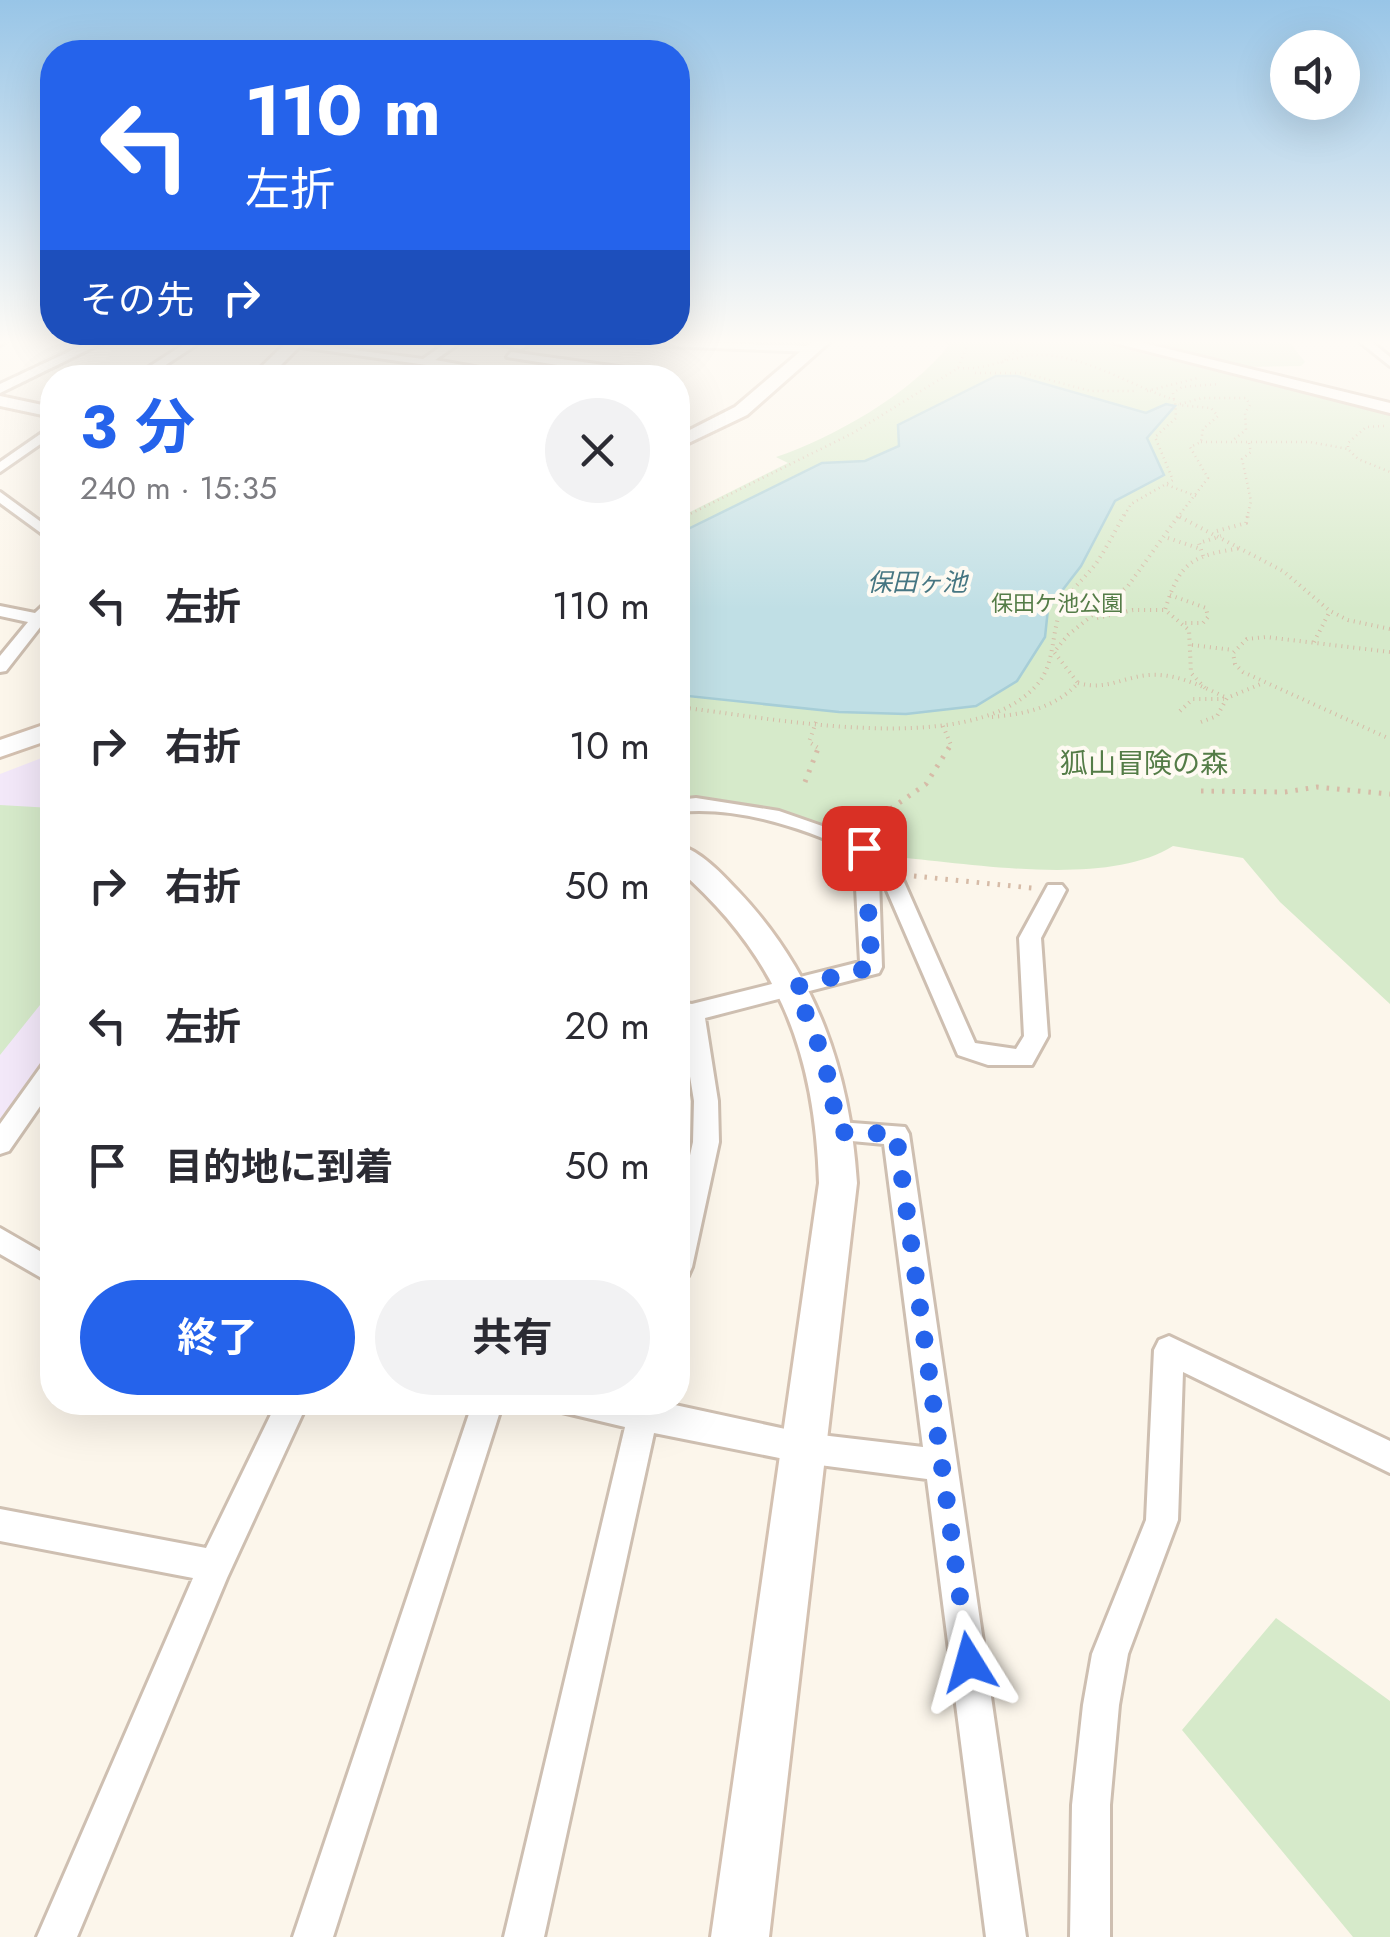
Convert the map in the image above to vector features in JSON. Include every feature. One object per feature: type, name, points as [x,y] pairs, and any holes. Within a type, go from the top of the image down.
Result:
[{"type":"street","points":[[0,468],[40,439]]},
{"type":"street","points":[[0,496],[40,528]]},
{"type":"street","points":[[0,611],[39,619],[0,667]]},
{"type":"street","points":[[0,749],[40,734]]},
{"type":"street","points":[[690,804],[698,802],[839,836],[864,848],[966,1048],[988,1056],[1023,1058],[1036,1036],[1030,938],[1055,890]]},
{"type":"street","points":[[690,863],[711,879],[761,934],[795,987],[824,1058],[839,1132],[838,1182],[740,1937]]},
{"type":"street","points":[[690,1010],[872,967],[879,872]]},
{"type":"street","points":[[690,1032],[706,1101],[706,1142],[690,1214]]},
{"type":"street","points":[[0,1144],[40,1087]]},
{"type":"street","points":[[839,1132],[896,1134],[1006,1937]]},
{"type":"street","points":[[0,1240],[40,1265]]},
{"type":"street","points":[[1090,1937],[1091,1806],[1100,1706],[1110,1654],[1162,1520],[1169,1350],[1390,1457]]},
{"type":"street","points":[[57,1937],[215,1566],[287,1415]]},
{"type":"street","points":[[313,1937],[484,1415]]},
{"type":"street","points":[[524,1937],[644,1415]]},
{"type":"street","points":[[666,1415],[804,1448],[942,1465]]},
{"type":"street","points":[[0,1525],[215,1566]]},
{"type":"path","points":[[690,514],[859,429]]},
{"type":"path","points":[[1163,429],[1155,437],[1174,475],[1167,485],[1147,492],[1131,504],[1098,562],[1064,602],[1056,623],[1054,652],[1078,683],[1117,687],[1130,678],[1150,675],[1177,678],[1227,698]]},
{"type":"path","points":[[1200,442],[1203,429]]},
{"type":"path","points":[[989,718],[1033,690],[1064,635],[1094,618],[1121,594],[1168,538],[1184,505],[1208,478],[1190,447],[1200,442],[1226,444],[1246,429]]},
{"type":"path","points":[[1348,449],[1352,437],[1363,429]]},
{"type":"path","points":[[1234,440],[1249,443],[1263,438],[1348,449],[1358,459],[1390,472]]},
{"type":"path","points":[[1203,556],[1202,540],[1246,523],[1250,501],[1242,459],[1251,452],[1249,443]]},
{"type":"path","points":[[1167,485],[1196,496]]},
{"type":"path","points":[[1180,517],[1285,571],[1330,612],[1390,629]]},
{"type":"path","points":[[1168,538],[1201,549]]},
{"type":"path","points":[[1165,610],[1172,578],[1186,564],[1203,556],[1244,548]]},
{"type":"path","points":[[1169,595],[1206,608],[1208,616],[1203,623],[1182,623]]},
{"type":"path","points":[[1094,618],[1133,610],[1165,610],[1182,623],[1192,645],[1191,673],[1205,688]]},
{"type":"path","points":[[1314,642],[1330,612]]},
{"type":"path","points":[[1192,645],[1234,650],[1248,640],[1266,637],[1390,652]]},
{"type":"path","points":[[1234,650],[1235,664],[1263,683],[1390,739]]},
{"type":"path","points":[[690,708],[866,728],[943,726],[1042,708],[1069,695],[1078,683]]},
{"type":"path","points":[[1180,711],[1193,699],[1227,698],[1263,683]]},
{"type":"path","points":[[1201,722],[1217,716],[1227,698]]},
{"type":"path","points":[[806,782],[821,746],[809,742],[816,722]]},
{"type":"path","points":[[839,836],[873,824],[926,784],[951,745],[943,726]]},
{"type":"path","points":[[1201,791],[1285,792],[1318,787],[1390,794]]},
{"type":"path","points":[[879,872],[1055,890]]},
{"type":"shaded area","points":[[40,759],[40,1066],[0,1119],[0,774]]},
{"type":"green space","name":"保田ケ池公園","points":[[839,429],[1390,429],[1390,1004],[1280,902],[1243,858],[1173,846],[1144,859],[1073,870],[884,856],[883,843],[701,796],[690,800],[690,512],[788,463],[776,457]]},
{"type":"green space","points":[[0,805],[40,807],[40,1005],[0,1055]]},
{"type":"green space","points":[[1276,1618],[1390,1701],[1390,1937],[1353,1937],[1182,1730]]},
{"type":"water","name":"保田ヶ池","points":[[898,429],[1155,429],[1147,438],[1164,475],[1115,501],[1081,566],[1048,609],[1045,637],[1017,681],[976,706],[906,714],[839,712],[690,696],[690,528],[822,463],[865,461],[899,446]]},
{"type":"route","points":[[864,848],[872,967],[795,987],[824,1058],[839,1132],[896,1134],[969,1662]]},
{"type":"park label","name":"狐山冒険の森","points":[[1144,763]]}]
